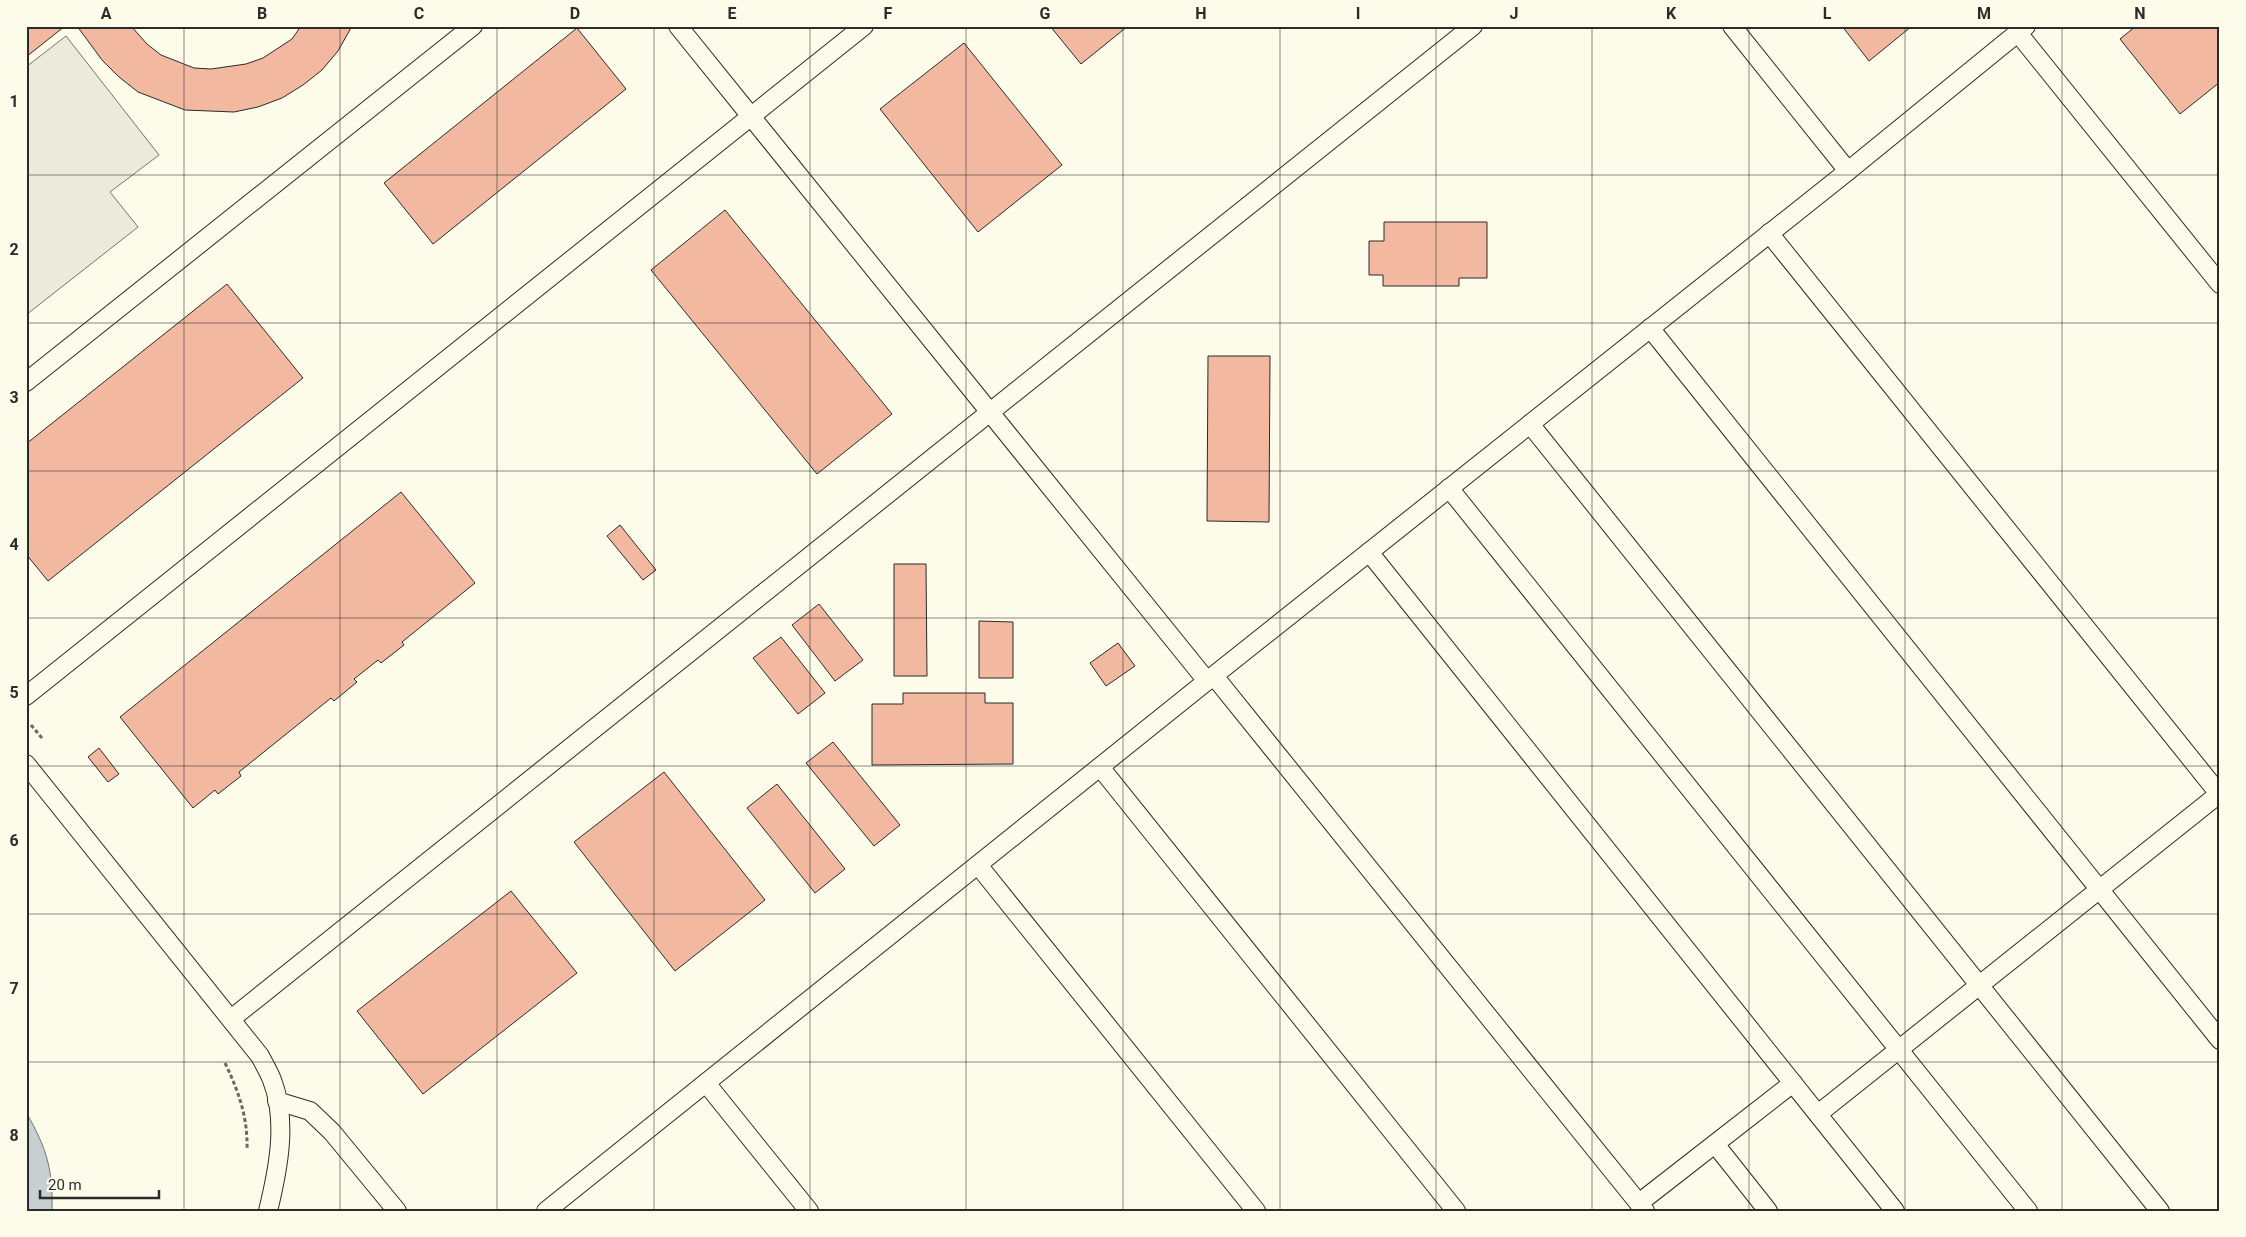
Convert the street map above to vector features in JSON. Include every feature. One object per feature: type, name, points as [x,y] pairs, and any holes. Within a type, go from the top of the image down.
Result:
[{"type":"lane","points":[[26,382],[473,26]]},
{"type":"lane","points":[[678,26],[1642,1207],[1715,1144],[1793,1083]]},
{"type":"lane","points":[[26,696],[864,26]]},
{"type":"lane","points":[[231,1019],[1473,26]]},
{"type":"lane","points":[[1732,26],[1848,171]]},
{"type":"lane","points":[[546,1211],[2022,30],[2220,284]]},
{"type":"lane","points":[[1769,233],[2219,794],[1978,984],[1818,1114]]},
{"type":"lane","points":[[1650,328],[2220,1040]]},
{"type":"lane","points":[[1530,424],[2160,1211]]},
{"type":"lane","points":[[1449,488],[2028,1211]]},
{"type":"lane","points":[[1369,552],[1895,1211]]},
{"type":"lane","points":[[26,764],[260,1056],[273,1081],[280,1122],[279,1150],[268,1211]]},
{"type":"lane","points":[[1100,767],[1456,1211]]},
{"type":"lane","points":[[978,865],[1252,1209]]},
{"type":"lane","points":[[706,1083],[809,1211]]},
{"type":"lane","points":[[277,1100],[310,1111],[321,1121],[397,1211]]},
{"type":"lane","points":[[1715,1144],[1768,1211]]},
{"type":"path","points":[[223,1060],[243,1104],[246,1124],[246,1159]]},
{"type":"shaded area","points":[[66,36],[159,155],[110,192],[138,227],[26,315],[26,67]]},
{"type":"shaded area","points":[[26,1112],[44,1149],[50,1171],[52,1211],[26,1211]]},
{"type":"building","points":[[26,26],[65,26],[26,57]]},
{"type":"building","points":[[77,26],[131,26],[147,44],[161,55],[194,68],[211,69],[246,64],[263,58],[292,39],[301,26],[352,26],[338,51],[322,70],[303,85],[282,98],[258,107],[234,112],[185,110],[138,92],[102,60]]},
{"type":"building","points":[[1050,26],[1128,26],[1081,64]]},
{"type":"building","points":[[1842,26],[1912,26],[1869,61]]},
{"type":"building","points":[[2136,26],[2220,26],[2220,82],[2180,114],[2120,39]]},
{"type":"building","points":[[577,28],[626,89],[433,244],[384,183]]},
{"type":"building","points":[[964,43],[1062,165],[978,232],[880,109]]},
{"type":"building","points":[[725,210],[892,414],[817,474],[651,270]]},
{"type":"building","points":[[1384,222],[1487,222],[1487,278],[1459,278],[1459,286],[1383,286],[1383,275],[1369,275],[1369,241],[1384,241]]},
{"type":"building","points":[[227,284],[303,378],[48,581],[26,554],[26,444]]},
{"type":"building","points":[[1208,356],[1270,356],[1269,522],[1207,521]]},
{"type":"building","points":[[401,492],[475,583],[402,642],[404,645],[381,663],[378,660],[354,679],[357,682],[334,701],[331,698],[239,772],[241,776],[218,794],[215,790],[193,808],[120,717]]},
{"type":"building","points":[[620,525],[656,570],[643,580],[607,536]]},
{"type":"building","points":[[894,564],[926,564],[927,676],[894,676]]},
{"type":"building","points":[[819,604],[863,660],[835,681],[792,625]]},
{"type":"building","points":[[979,621],[1013,622],[1013,678],[979,678]]},
{"type":"building","points":[[781,637],[825,693],[798,714],[753,658]]},
{"type":"building","points":[[1118,643],[1135,666],[1106,686],[1090,663]]},
{"type":"building","points":[[903,693],[985,693],[985,703],[1013,703],[1013,764],[872,765],[872,704],[903,704]]},
{"type":"building","points":[[833,742],[900,825],[874,846],[806,763]]},
{"type":"building","points":[[99,748],[119,774],[108,782],[88,757]]},
{"type":"building","points":[[664,772],[765,900],[675,971],[574,842]]},
{"type":"building","points":[[777,784],[845,869],[815,893],[747,808]]},
{"type":"building","points":[[511,891],[577,973],[423,1094],[357,1011]]}]
